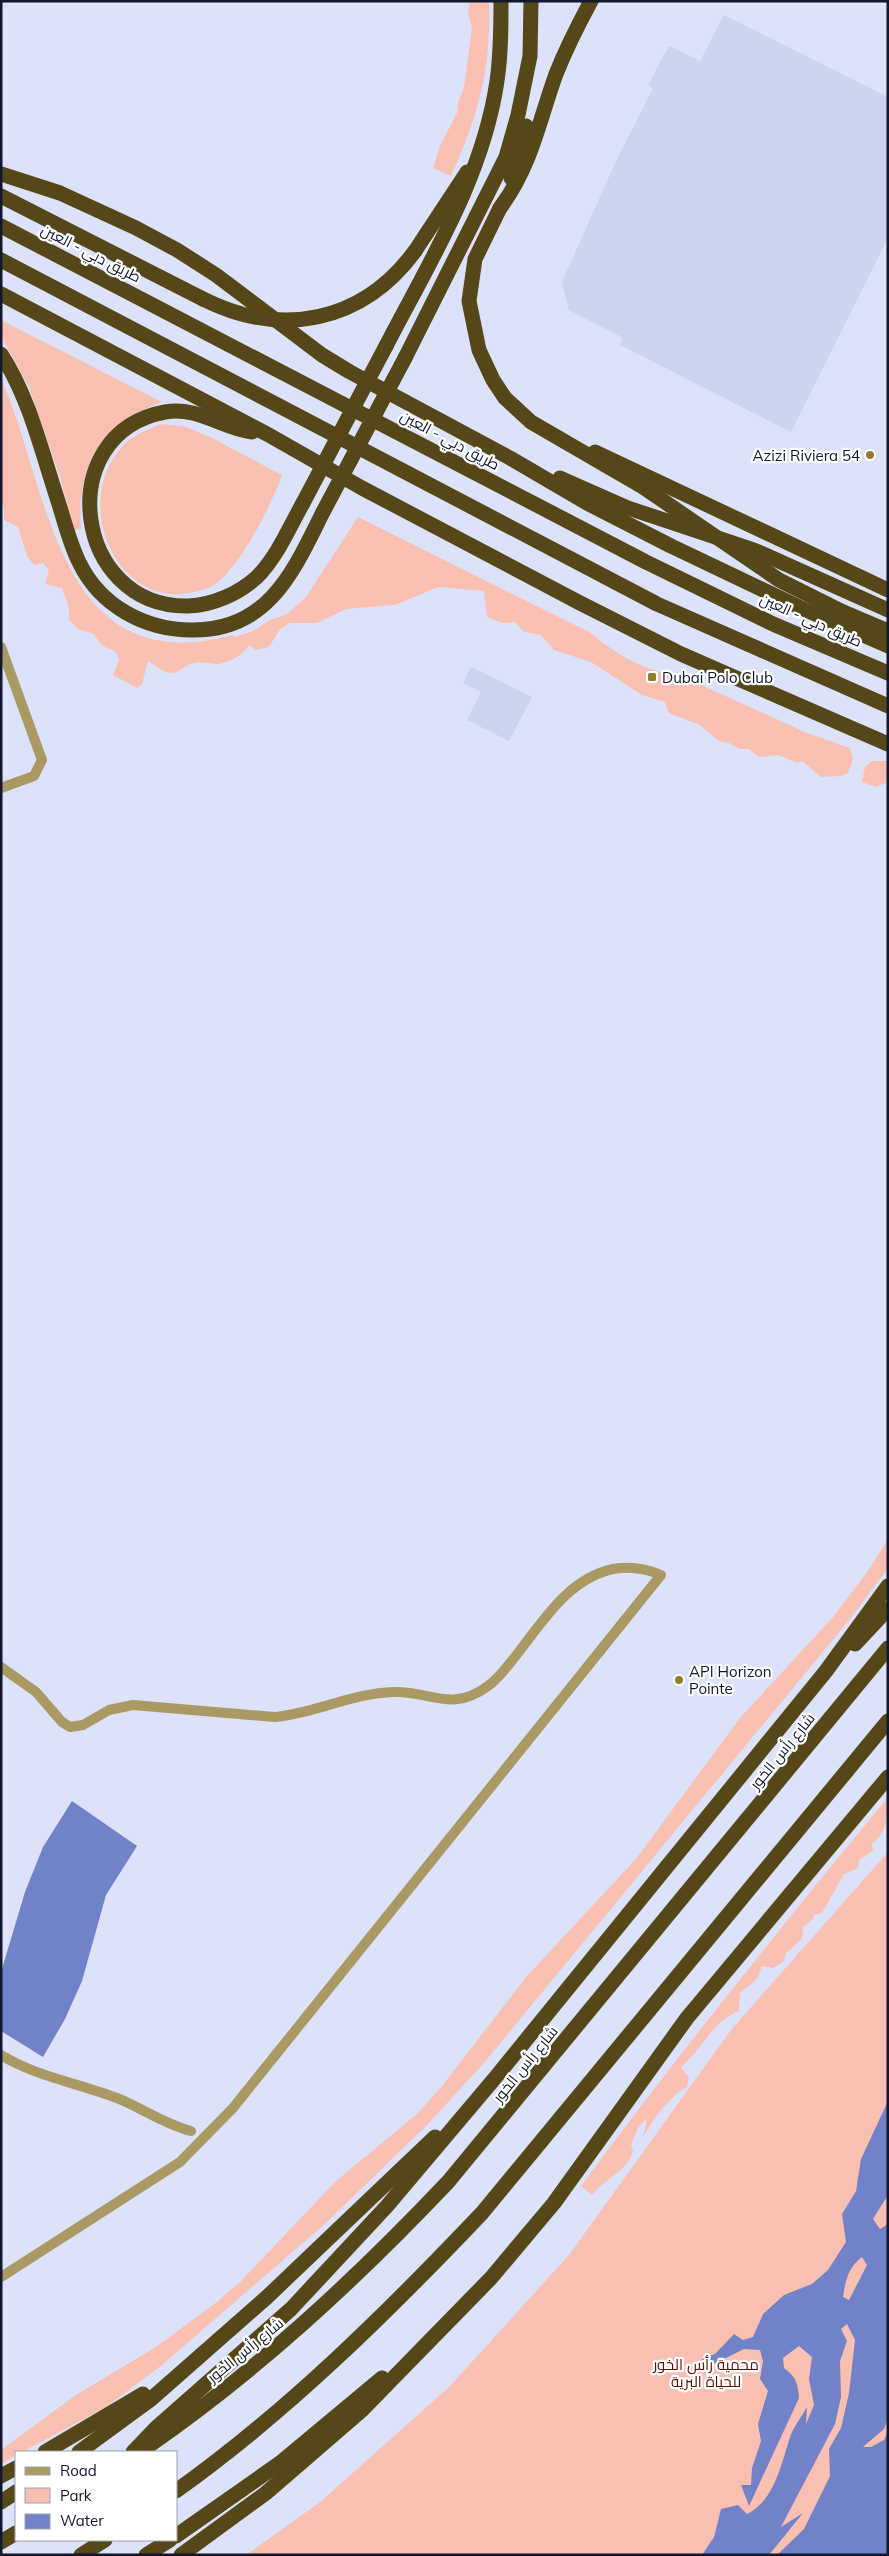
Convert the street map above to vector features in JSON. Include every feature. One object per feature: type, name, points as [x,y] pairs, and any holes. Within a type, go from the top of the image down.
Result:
[{"type":"highway","points":[[267,434],[245,431],[206,416],[180,411],[154,414],[129,426],[119,434],[101,458],[90,491],[90,525],[101,554],[116,575],[126,585],[150,600],[179,606],[207,603],[234,594],[257,576],[275,553],[386,346],[460,201],[476,159],[497,82],[501,46],[501,1]]},
{"type":"highway","points":[[500,208],[520,150],[531,96],[531,1]]},
{"type":"highway","points":[[591,1],[574,32],[556,74],[528,161],[518,182],[500,208],[480,246],[472,273],[469,301],[474,334],[485,365],[505,398],[531,422],[643,487],[779,580],[888,631]]},
{"type":"highway","points":[[1,354],[20,389],[32,419],[78,562],[92,584],[110,603],[140,621],[160,627],[195,630],[212,628],[246,617],[274,597],[286,583],[405,358],[506,157],[518,116],[530,56]]},
{"type":"highway","points":[[1,196],[203,299],[228,310],[256,318],[285,321],[313,318],[352,305],[375,292],[396,274],[415,251],[476,159]]},
{"type":"highway","points":[[1,174],[60,193],[177,250],[216,275],[322,355],[510,458],[549,482],[671,546],[799,607],[888,646]]},
{"type":"highway","name":"طريق دبي - العين","points":[[1,226],[646,562],[773,624],[888,674]]},
{"type":"highway","points":[[1,260],[657,604],[888,706]]},
{"type":"highway","points":[[1,294],[267,434],[362,488],[681,654],[888,744]]},
{"type":"highway","points":[[559,438],[584,447],[888,590]]},
{"type":"highway","points":[[510,458],[541,469],[628,508],[754,550],[888,610]]},
{"type":"highway","points":[[134,2451],[156,2428],[291,2309],[387,2206],[495,2078],[826,1671],[888,1586]]},
{"type":"highway","points":[[826,1671],[888,1609]]},
{"type":"highway","name":"شارع رأس الخور","points":[[140,2451],[216,2396],[286,2340],[397,2236],[448,2182],[497,2126],[888,1648]]},
{"type":"highway","points":[[178,2489],[233,2447],[342,2352],[408,2289],[482,2212],[888,1721]]},
{"type":"highway","points":[[181,2555],[266,2493],[303,2463],[362,2410],[459,2312],[523,2242],[554,2203],[687,2018],[888,1777]]},
{"type":"highway","points":[[80,2451],[150,2400],[266,2298],[495,2078]]},
{"type":"highway","points":[[178,2535],[280,2463],[383,2377],[422,2349]]},
{"type":"highway","points":[[47,2451],[103,2420],[190,2364]]},
{"type":"highway","points":[[1,2476],[15,2469]]},
{"type":"highway","points":[[1,2502],[15,2493]]},
{"type":"highway","points":[[1,2542],[15,2534]]},
{"type":"highway","points":[[81,2555],[103,2541]]},
{"type":"highway","points":[[146,2555],[168,2541]]},
{"type":"street","points":[[1,647],[42,760],[34,776],[1,788]]},
{"type":"street","points":[[1,1667],[36,1692],[62,1722],[74,1727],[83,1725],[109,1710],[125,1706],[275,1717],[297,1714],[354,1697],[384,1693],[407,1692],[452,1700],[478,1692],[496,1680],[563,1597],[582,1581],[605,1571],[628,1567],[640,1568],[661,1575],[233,2108],[180,2162],[1,2277]]},
{"type":"street","points":[[1,2055],[42,2075],[114,2097],[178,2128],[191,2131]]},
{"type":"shaded area","points":[[724,15],[888,97],[888,238],[791,432],[620,345],[623,338],[569,310],[562,282],[617,159],[653,88],[648,85],[669,46],[700,61]]},
{"type":"shaded area","points":[[471,667],[532,697],[509,741],[467,720],[481,692],[463,683]]},
{"type":"green space","points":[[470,1],[489,1],[488,49],[476,111],[451,176],[433,168],[440,146],[457,113],[458,103],[464,88],[472,27],[468,14]]},
{"type":"green space","points":[[1,320],[162,402],[141,411],[123,422],[97,450],[83,486],[81,529],[74,530],[61,480],[29,387],[1,336]]},
{"type":"green space","points":[[1,378],[18,423],[49,521],[69,566],[95,604],[129,631],[174,642],[233,635],[235,637],[253,631],[270,620],[287,614],[306,597],[358,517],[591,633],[610,648],[644,667],[667,674],[679,675],[807,733],[850,748],[853,759],[848,773],[840,776],[821,777],[802,761],[798,763],[778,755],[759,757],[749,749],[740,749],[729,743],[719,741],[700,725],[669,713],[665,702],[642,695],[591,662],[554,650],[541,635],[524,632],[515,622],[502,623],[487,617],[484,591],[438,587],[395,605],[346,609],[317,623],[290,623],[280,629],[269,647],[256,650],[249,645],[247,649],[230,661],[220,664],[196,662],[177,672],[169,673],[148,661],[142,684],[137,688],[113,675],[119,660],[116,652],[101,645],[94,634],[78,629],[69,620],[69,608],[62,588],[45,584],[49,570],[43,563],[34,565],[27,556],[18,527],[4,520],[4,507],[1,501]]},
{"type":"green space","points":[[160,424],[184,426],[212,438],[282,475],[263,518],[233,567],[212,586],[194,592],[166,593],[142,585],[123,568],[109,546],[102,520],[101,493],[108,468],[128,441]]},
{"type":"green space","points":[[872,761],[888,761],[888,782],[876,787],[862,782],[865,767]]},
{"type":"green space","points":[[888,1539],[888,1568],[850,1619],[483,2064],[428,2124],[327,2222],[162,2365],[106,2407],[24,2451],[15,2451],[15,2456],[1,2464],[1,2450],[76,2395],[156,2347],[218,2301],[241,2281],[336,2181],[417,2114],[442,2086],[527,1976],[636,1859],[740,1718],[833,1617],[868,1571]]},
{"type":"green space","points":[[888,1797],[886,1823],[877,1840],[871,1845],[874,1850],[859,1860],[858,1868],[844,1874],[822,1913],[814,1915],[813,1919],[803,1927],[802,1939],[786,1953],[784,1961],[773,1968],[762,1966],[757,1979],[740,1993],[739,2011],[714,2029],[681,2067],[689,2078],[687,2087],[668,2102],[643,2137],[647,2119],[639,2126],[631,2144],[633,2151],[626,2164],[592,2195],[581,2186],[618,2136],[771,1941]]},
{"type":"green space","name":"محمية رأس الخور للحياة البرية","points":[[888,1852],[888,2555],[246,2555],[319,2503],[449,2387],[569,2255],[731,2030]]},
{"type":"water","points":[[72,1801],[137,1846],[106,1895],[82,1981],[65,2019],[43,2057],[1,2031],[1,1972],[25,1892],[43,1847]]},
{"type":"water","points":[[888,2101],[888,2195],[873,2219],[880,2229],[888,2224],[888,2419],[884,2429],[863,2447],[871,2447],[884,2440],[888,2431],[888,2555],[777,2555],[804,2529],[830,2476],[829,2449],[841,2428],[849,2393],[855,2340],[847,2324],[841,2329],[847,2341],[840,2361],[841,2397],[835,2424],[781,2527],[803,2513],[769,2555],[702,2555],[714,2537],[721,2509],[738,2505],[747,2514],[757,2508],[771,2490],[781,2468],[791,2434],[807,2407],[806,2424],[814,2405],[809,2379],[812,2357],[799,2346],[783,2358],[784,2368],[796,2381],[799,2398],[749,2506],[741,2485],[751,2485],[752,2468],[761,2441],[758,2424],[768,2391],[760,2379],[763,2361],[760,2350],[744,2349],[694,2374],[703,2358],[715,2354],[734,2334],[743,2340],[753,2337],[763,2314],[784,2295],[812,2284],[828,2270],[846,2242],[842,2214],[856,2191],[861,2159]],"holes":[[[862,2257],[867,2265],[849,2300],[843,2297],[846,2280],[851,2269]]]},
{"type":"place","name":"Azizi Riviera 54","points":[[870,455]]},
{"type":"place","name":"Dubai Polo Club","points":[[652,677]]},
{"type":"place","name":"API Horizon Pointe","points":[[679,1680]]}]
